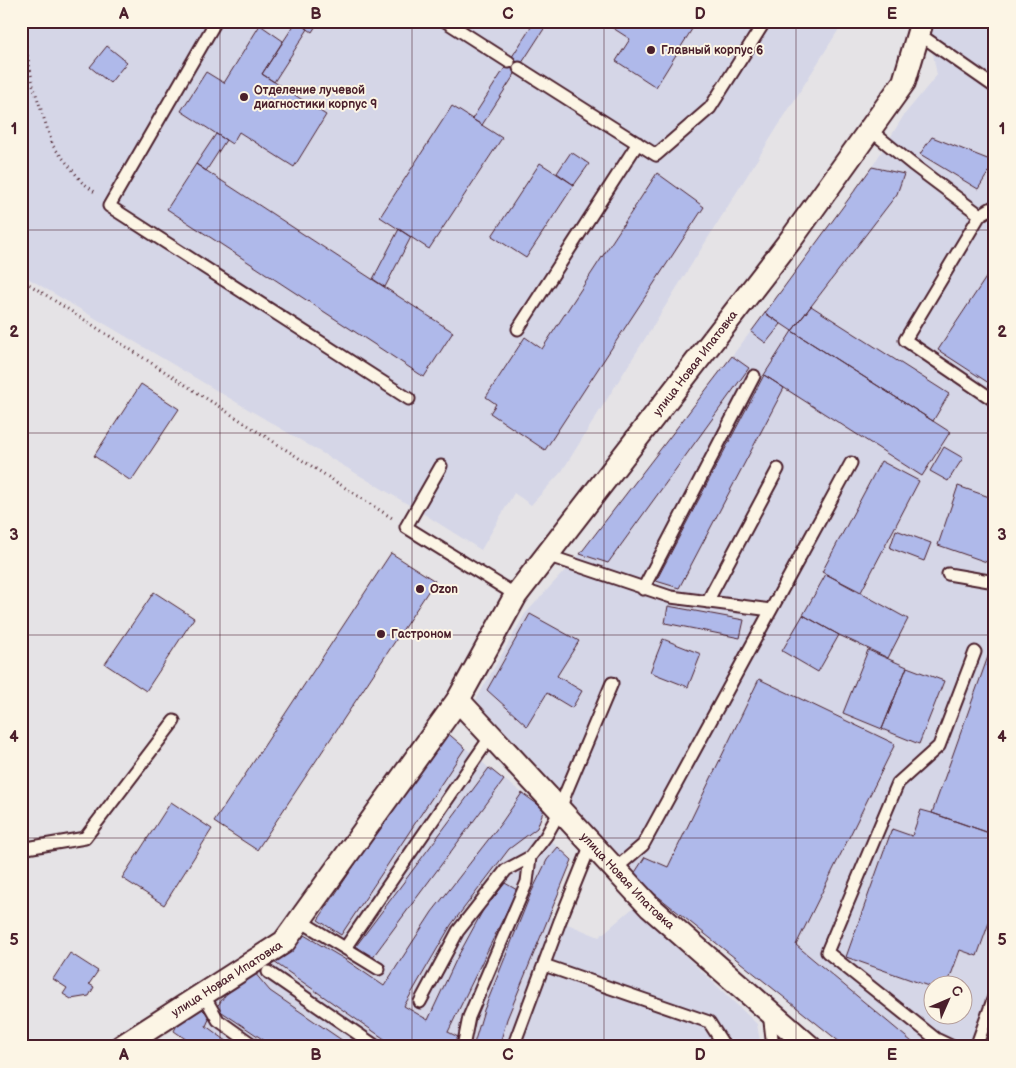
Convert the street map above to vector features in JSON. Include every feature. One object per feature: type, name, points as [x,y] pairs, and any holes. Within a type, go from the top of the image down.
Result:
[{"type":"street","name":"улица Новая Ипатовка","points":[[127,1045],[284,942],[458,700],[516,595],[792,238],[904,82],[920,28]]},
{"type":"street","name":"улица Новая Ипатовка","points":[[458,700],[650,907],[810,1047]]},
{"type":"lane","points":[[216,21],[110,206],[408,399]]},
{"type":"lane","points":[[445,21],[656,155],[710,108],[765,21]]},
{"type":"lane","points":[[920,28],[995,87]]},
{"type":"lane","points":[[870,130],[980,215]]},
{"type":"lane","points":[[518,328],[638,143]]},
{"type":"lane","points":[[995,206],[980,215],[905,340],[995,401]]},
{"type":"lane","points":[[643,589],[754,376]]},
{"type":"lane","points":[[615,869],[643,845],[851,463]]},
{"type":"lane","points":[[442,466],[406,527],[516,595]]},
{"type":"lane","points":[[707,602],[778,469]]},
{"type":"lane","points":[[546,555],[671,597],[771,610]]},
{"type":"lane","points":[[948,574],[995,582]]},
{"type":"lane","points":[[953,1047],[936,1039],[827,952],[898,783],[940,746],[975,652]]},
{"type":"lane","points":[[420,1002],[458,931],[506,870],[530,857],[546,836],[560,811],[566,792],[612,683]]},
{"type":"lane","points":[[21,849],[85,838],[174,721]]},
{"type":"lane","points":[[345,948],[491,736]]},
{"type":"lane","points":[[513,1047],[591,844]]},
{"type":"lane","points":[[463,1047],[468,1017],[527,882],[530,857]]},
{"type":"lane","points":[[299,920],[379,969]]},
{"type":"lane","points":[[544,965],[709,1022],[725,1047]]},
{"type":"lane","points":[[268,972],[377,1047]]},
{"type":"lane","points":[[203,994],[218,1020],[256,1047]]},
{"type":"lane","points":[[976,1047],[995,994]]},
{"type":"lane","points":[[769,1012],[773,1047]]},
{"type":"path","points":[[22,21],[33,85],[53,146],[82,182],[110,206]]},
{"type":"path","points":[[21,279],[406,527]]},
{"type":"path","points":[[21,1043],[29,1047]]},
{"type":"shaded area","points":[[21,21],[844,21],[562,471],[531,505],[514,493],[481,550],[416,509],[21,274]]},
{"type":"shaded area","points":[[928,21],[995,21],[995,1047],[846,1047],[655,894],[476,700],[525,614],[580,554],[765,313],[872,167],[904,115],[937,75]]},
{"type":"shaded area","points":[[444,730],[489,768],[544,809],[537,828],[572,860],[548,916],[599,937],[634,907],[757,1024],[761,1047],[197,1047],[179,1021],[304,935],[318,920]]},
{"type":"building","points":[[296,21],[319,21],[312,32]]},
{"type":"building","points":[[535,21],[549,21],[482,125],[472,119]]},
{"type":"building","name":"Главный корпус 6","points":[[602,21],[697,21],[656,87],[616,61],[630,39]]},
{"type":"building","points":[[296,22],[308,29],[274,82],[262,74]]},
{"type":"building","name":"Отделение лучевой диагностики корпус 9","points":[[260,25],[283,41],[262,74],[326,115],[294,167],[239,132],[232,144],[181,111],[206,72],[224,83]]},
{"type":"building","points":[[107,46],[127,62],[110,83],[90,67]]},
{"type":"building","points":[[452,106],[502,138],[429,249],[380,217]]},
{"type":"building","points":[[216,134],[226,140],[206,171],[196,164]]},
{"type":"building","points":[[932,137],[995,162],[978,189],[920,154]]},
{"type":"building","points":[[571,152],[589,164],[574,185],[557,173]]},
{"type":"building","points":[[540,163],[574,185],[526,258],[492,236]]},
{"type":"building","points":[[196,164],[453,332],[424,377],[167,209]]},
{"type":"building","points":[[872,167],[904,174],[897,194],[792,331],[765,313]]},
{"type":"building","points":[[657,173],[704,207],[545,450],[490,413],[496,404],[486,397],[525,337],[542,349]]},
{"type":"building","points":[[399,229],[411,237],[385,287],[373,279]]},
{"type":"building","points":[[995,264],[995,387],[938,350]]},
{"type":"building","points":[[811,306],[949,394],[933,421],[792,331]]},
{"type":"building","points":[[765,313],[781,324],[766,343],[751,332]]},
{"type":"building","points":[[792,331],[950,432],[922,476],[764,375]]},
{"type":"building","points":[[732,356],[749,368],[608,563],[580,554]]},
{"type":"building","points":[[764,375],[784,388],[679,588],[656,581]]},
{"type":"building","points":[[141,384],[179,409],[131,481],[94,456]]},
{"type":"building","points":[[944,447],[963,458],[948,481],[930,471]]},
{"type":"building","points":[[881,461],[919,481],[861,592],[822,572]]},
{"type":"building","points":[[958,486],[995,499],[995,565],[938,545]]},
{"type":"building","points":[[896,530],[931,543],[924,561],[890,548]]},
{"type":"building","points":[[391,553],[435,581],[257,850],[214,822]]},
{"type":"building","points":[[826,574],[908,619],[888,658],[839,635],[803,615]]},
{"type":"building","points":[[154,592],[194,618],[146,691],[105,664]]},
{"type":"building","points":[[668,606],[744,620],[740,638],[665,623]]},
{"type":"building","points":[[530,614],[579,641],[557,676],[582,691],[572,708],[547,693],[527,726],[487,690]]},
{"type":"building","points":[[803,615],[839,635],[818,672],[782,651]]},
{"type":"building","points":[[995,637],[995,835],[932,813]]},
{"type":"building","points":[[663,639],[701,654],[688,687],[650,672]]},
{"type":"building","points":[[868,650],[907,667],[882,729],[843,713]]},
{"type":"building","points":[[907,667],[944,681],[919,744],[882,729]]},
{"type":"building","points":[[759,679],[895,744],[796,945],[918,1047],[846,1047],[655,894],[634,874],[645,857],[668,867]]},
{"type":"building","points":[[444,730],[465,748],[341,935],[318,920]]},
{"type":"building","points":[[489,768],[504,780],[372,958],[356,946]]},
{"type":"building","points":[[522,793],[544,809],[537,828],[509,849],[451,925],[404,1006],[428,1020],[457,958],[488,901],[492,900],[505,883],[517,890],[448,1032],[458,1037],[451,1047],[396,1047],[271,960],[304,935],[384,986],[432,912],[502,822]]},
{"type":"building","points":[[171,802],[212,829],[164,905],[122,878]]},
{"type":"building","points":[[921,810],[995,835],[995,906],[977,956],[960,950],[951,976],[924,976],[924,984],[846,957],[892,829],[912,836]]},
{"type":"building","points":[[558,847],[572,860],[507,1019],[499,1047],[473,1047],[484,1010],[531,893],[547,860]]},
{"type":"building","points":[[70,953],[98,971],[89,984],[94,987],[89,996],[71,999],[63,994],[67,988],[53,979]]},
{"type":"building","points":[[254,972],[270,991],[352,1047],[274,1047],[216,1008],[234,983]]},
{"type":"building","points":[[200,1007],[210,1017],[206,1026],[235,1047],[197,1047],[174,1031],[179,1021]]},
{"type":"place","name":"Главный корпус 6","points":[[651,50]]},
{"type":"place","name":"Отделение лучевой диагностики корпус 9","points":[[244,97]]},
{"type":"place","name":"Ozon","points":[[420,589]]},
{"type":"place","name":"Гастроном","points":[[381,634]]}]
